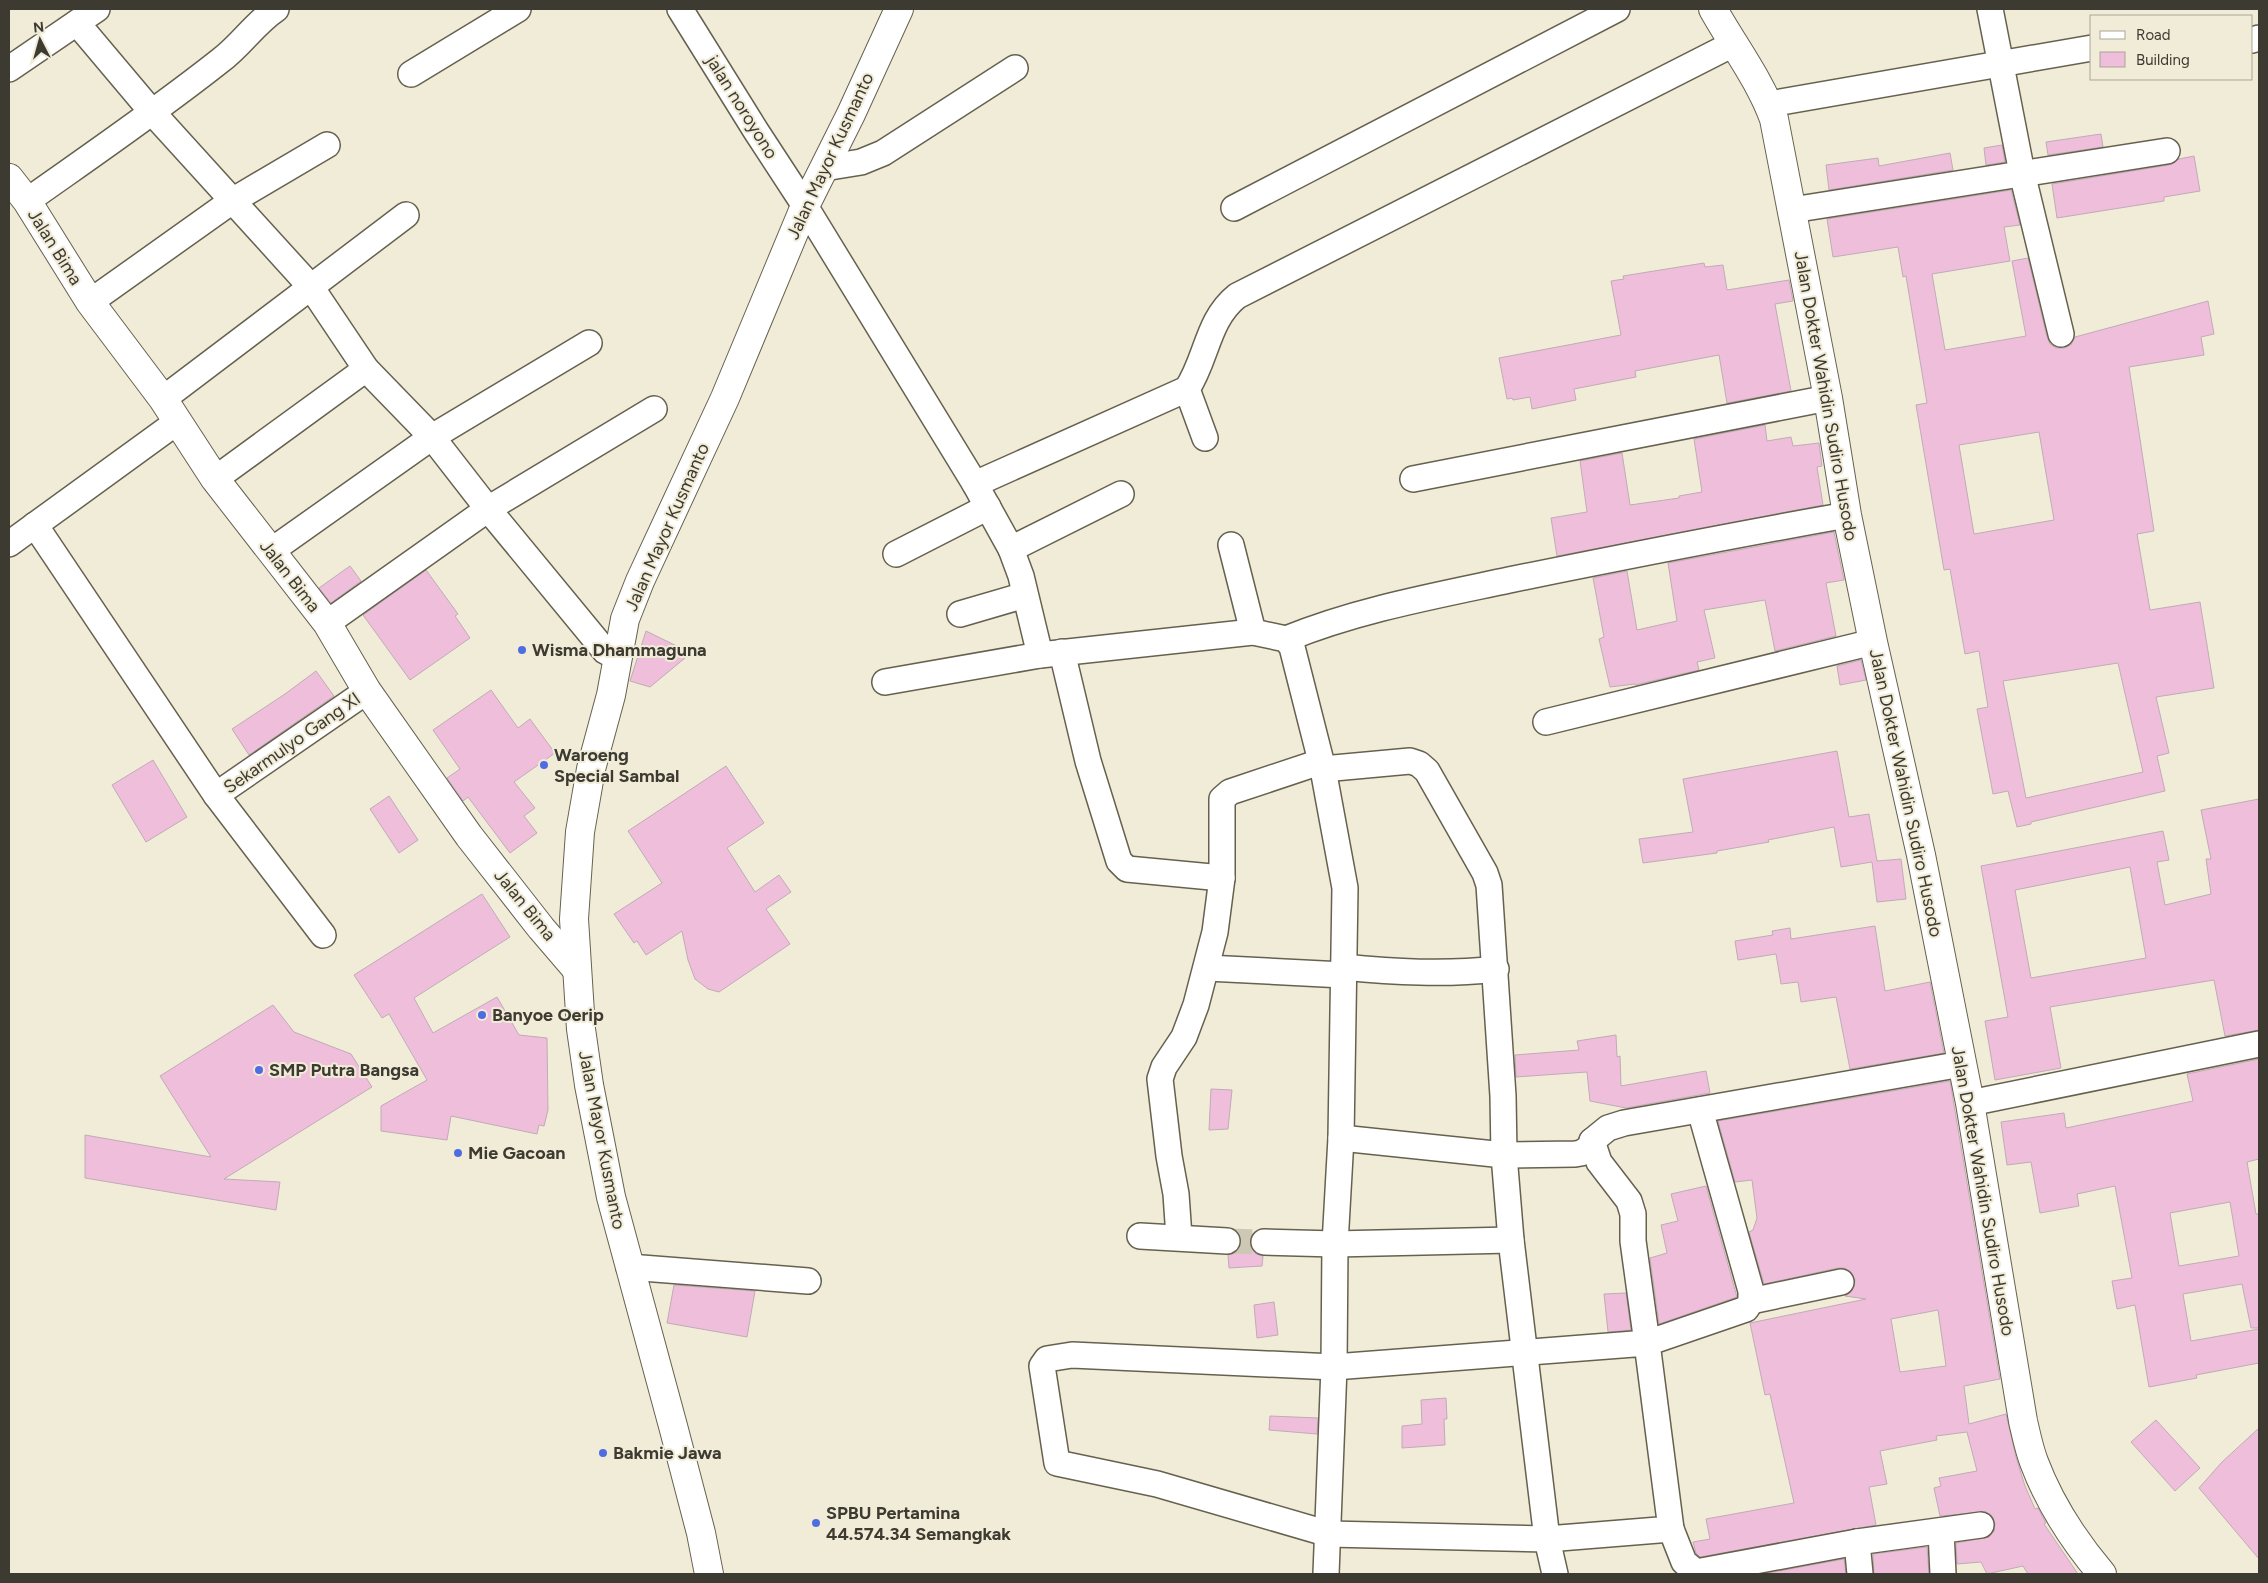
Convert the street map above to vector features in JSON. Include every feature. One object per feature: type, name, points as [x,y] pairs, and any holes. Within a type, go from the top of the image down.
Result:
[{"type":"main road","name":"Jalan Mayor Kusmanto","points":[[709,1574],[701,1533],[673,1426],[610,1196],[589,1085],[581,1029],[574,919],[580,832],[591,769],[611,695],[625,619],[640,581],[725,398],[805,206],[899,9]]},
{"type":"main road","name":"Jalan Dokter Wahidin Sudiro Husodo","points":[[1714,9],[1769,104],[1774,119],[1828,398],[1847,515],[1873,642],[1921,855],[1970,1104],[2023,1421],[2033,1460],[2055,1506],[2102,1574]]},
{"type":"main road","name":"Jalan Bima","points":[[9,178],[26,201],[90,302],[163,399],[214,478],[326,622],[367,691],[469,836],[577,970]]},
{"type":"street","points":[[9,69],[97,9]]},
{"type":"street","points":[[411,74],[518,9]]},
{"type":"street","name":"jalan noroyono","points":[[680,9],[805,206],[975,484],[1011,549],[1025,595],[1051,653],[1088,761],[1118,861],[1127,868],[1222,878]]},
{"type":"street","points":[[1234,208],[1617,9]]},
{"type":"street","points":[[1990,9],[2022,174],[2061,334]]},
{"type":"street","points":[[26,201],[152,112],[222,59],[262,12]]},
{"type":"street","points":[[77,23],[152,112],[311,287],[366,369],[432,437],[488,510],[605,651],[618,658]]},
{"type":"street","points":[[975,484],[1187,389],[1197,375],[1206,348],[1225,305],[1237,296],[1733,44]]},
{"type":"street","points":[[1769,104],[2090,48]]},
{"type":"street","points":[[824,168],[861,162],[883,153],[1015,68]]},
{"type":"street","points":[[90,302],[232,200],[327,145]]},
{"type":"street","points":[[1792,210],[2167,151]]},
{"type":"street","points":[[163,399],[406,215]]},
{"type":"street","points":[[272,551],[432,437],[589,343]]},
{"type":"street","points":[[214,478],[366,369]]},
{"type":"street","points":[[1187,389],[1206,438]]},
{"type":"street","points":[[1413,479],[1828,398]]},
{"type":"street","points":[[326,622],[488,510],[654,409]]},
{"type":"street","points":[[9,544],[177,422]]},
{"type":"street","points":[[1011,549],[1121,494]]},
{"type":"street","points":[[896,554],[988,507]]},
{"type":"street","points":[[885,682],[1051,653],[1253,632],[1286,638],[1320,625],[1430,597],[1662,548],[1847,515]]},
{"type":"street","points":[[36,524],[216,795],[324,935]]},
{"type":"street","points":[[1232,545],[1253,632]]},
{"type":"street","points":[[960,614],[1025,595]]},
{"type":"street","points":[[1286,638],[1292,647],[1321,766],[1345,881],[1341,1138],[1335,1244],[1334,1367],[1326,1574]]},
{"type":"street","points":[[1546,722],[1873,642]]},
{"type":"street","name":"Sekarmulyo Gang XI","points":[[216,795],[367,691]]},
{"type":"street","points":[[1179,1237],[1176,1194],[1169,1156],[1160,1079],[1164,1067],[1184,1037],[1206,968],[1216,924],[1222,878],[1222,799],[1230,792],[1321,766],[1410,761],[1419,764],[1427,771],[1478,861],[1489,885],[1496,969],[1503,1096],[1504,1155],[1511,1240],[1547,1539],[1555,1574]]},
{"type":"street","points":[[1206,968],[1467,972],[1496,969]]},
{"type":"street","points":[[1970,1104],[2259,1044]]},
{"type":"street","points":[[1341,1138],[1504,1155],[1582,1154],[1591,1148],[1592,1141],[1608,1128],[1962,1064]]},
{"type":"street","points":[[1671,1529],[1547,1539],[1329,1534],[1157,1484],[1057,1463],[1042,1366],[1047,1359],[1072,1355],[1334,1367],[1525,1354],[1647,1343],[1746,1309],[1751,1300],[1751,1291],[1700,1110]]},
{"type":"street","points":[[1592,1141],[1599,1162],[1629,1201],[1633,1214],[1633,1241],[1671,1529],[1684,1562],[1696,1572],[1857,1542],[1980,1525]]},
{"type":"street","points":[[1140,1236],[1227,1241]]},
{"type":"street","points":[[1264,1242],[1335,1244],[1511,1240]]},
{"type":"street","points":[[628,1267],[808,1281]]},
{"type":"street","points":[[1751,1300],[1841,1282]]},
{"type":"street","points":[[1941,1531],[1943,1574]]},
{"type":"street","points":[[1857,1542],[1860,1574]]},
{"type":"building","points":[[2101,134],[2103,147],[2048,155],[2046,142]]},
{"type":"building","points":[[2002,145],[2005,162],[1986,165],[1984,148]]},
{"type":"building","points":[[1950,153],[1953,170],[1829,190],[1826,165],[1878,158],[1879,166]]},
{"type":"building","points":[[2194,156],[2200,191],[2164,197],[2164,201],[2057,218],[2052,184],[2169,165],[2179,159]]},
{"type":"building","points":[[2011,190],[2020,225],[2004,227],[2010,261],[1932,274],[1945,350],[2026,336],[2012,261],[2028,258],[2047,337],[2050,344],[2056,348],[2064,348],[2071,345],[2075,337],[2208,301],[2214,334],[2201,337],[2204,355],[2129,367],[2154,531],[2137,534],[2150,610],[2200,602],[2214,688],[2156,697],[2169,753],[2157,756],[2165,791],[2031,822],[2031,824],[2017,827],[2008,791],[1993,794],[1977,709],[1988,707],[1979,651],[1965,654],[1950,569],[1944,570],[1916,405],[1927,403],[1906,276],[1903,277],[1898,247],[1833,257],[1827,219]],"holes":[[[2039,432],[2054,520],[1974,534],[1959,445]],[[2118,663],[2143,772],[2026,798],[2003,681]]]},
{"type":"building","points":[[1704,263],[1705,267],[1723,265],[1727,290],[1789,280],[1793,301],[1775,304],[1791,391],[1727,403],[1719,355],[1635,371],[1636,377],[1574,389],[1576,400],[1532,409],[1530,397],[1513,400],[1512,398],[1507,399],[1499,358],[1621,335],[1611,281],[1624,279],[1623,276]]},
{"type":"building","points":[[1765,425],[1767,441],[1791,437],[1793,446],[1819,443],[1822,466],[1817,467],[1823,505],[1557,556],[1551,518],[1587,512],[1580,461],[1622,453],[1630,505],[1679,498],[1679,496],[1702,492],[1694,439]]},
{"type":"building","points":[[1834,532],[1844,580],[1826,583],[1836,636],[1775,651],[1765,600],[1704,610],[1715,658],[1697,662],[1699,670],[1635,685],[1610,687],[1599,639],[1604,637],[1593,578],[1627,571],[1637,630],[1677,621],[1668,563]]},
{"type":"building","points":[[350,566],[361,581],[331,603],[319,588]]},
{"type":"building","points":[[426,570],[458,614],[455,616],[470,638],[410,680],[363,615]]},
{"type":"building","points":[[646,631],[691,653],[650,687],[630,681]]},
{"type":"building","points":[[1861,660],[1866,680],[1840,685],[1837,666]]},
{"type":"building","points":[[316,671],[334,696],[249,755],[232,729]]},
{"type":"building","points":[[491,690],[518,728],[530,719],[555,753],[514,782],[535,808],[524,816],[537,833],[510,853],[468,797],[463,801],[447,778],[460,769],[433,730]]},
{"type":"building","points":[[1837,751],[1849,817],[1869,814],[1877,861],[1901,859],[1906,899],[1877,902],[1872,862],[1841,867],[1834,827],[1768,840],[1769,842],[1717,851],[1717,853],[1643,863],[1639,839],[1693,832],[1683,779]]},
{"type":"building","points":[[153,760],[187,817],[146,842],[112,785]]},
{"type":"building","points":[[726,766],[764,823],[727,848],[755,892],[779,875],[791,892],[766,909],[790,944],[719,992],[708,989],[695,979],[688,960],[682,931],[646,955],[637,941],[634,943],[614,914],[662,883],[628,831]]},
{"type":"building","points":[[389,796],[418,840],[399,853],[370,809]]},
{"type":"building","points":[[2259,799],[2259,1030],[2225,1036],[2214,980],[2050,1007],[2061,1068],[1995,1080],[1985,1021],[2008,1017],[1981,866],[2163,831],[2169,860],[2157,862],[2165,905],[2211,894],[2206,859],[2211,859],[2201,810]],"holes":[[[2130,867],[2146,958],[2031,978],[2015,890]]]},
{"type":"building","points":[[482,894],[510,937],[414,998],[433,1033],[497,997],[519,1035],[547,1038],[548,1110],[544,1126],[539,1125],[537,1134],[451,1116],[447,1140],[381,1131],[381,1106],[427,1080],[389,1014],[382,1018],[354,975]]},
{"type":"building","points":[[1875,926],[1885,991],[1930,982],[1944,1053],[1850,1069],[1836,997],[1801,1002],[1798,982],[1781,984],[1776,954],[1738,960],[1735,941],[1773,935],[1772,931],[1790,928],[1791,939]]},
{"type":"building","points":[[273,1005],[294,1032],[351,1054],[372,1087],[224,1179],[280,1182],[276,1210],[85,1178],[85,1135],[211,1157],[160,1076]]},
{"type":"building","points":[[1616,1035],[1617,1057],[1620,1056],[1621,1086],[1706,1071],[1710,1093],[1626,1108],[1590,1101],[1587,1072],[1516,1077],[1515,1055],[1579,1050],[1577,1041]]},
{"type":"building","points":[[2259,1059],[2259,1159],[2247,1162],[2256,1214],[2259,1214],[2259,1328],[2251,1328],[2242,1284],[2183,1294],[2191,1341],[2259,1329],[2259,1363],[2196,1375],[2197,1378],[2149,1387],[2135,1305],[2117,1309],[2112,1281],[2132,1278],[2115,1186],[2077,1194],[2079,1206],[2040,1213],[2031,1162],[2007,1165],[2001,1122],[2064,1113],[2066,1128],[2193,1101],[2187,1074]],"holes":[[[2230,1202],[2239,1256],[2179,1266],[2170,1213]]]},
{"type":"building","points":[[1950,1081],[2000,1379],[1964,1386],[1969,1424],[2006,1414],[2016,1457],[2035,1509],[2038,1508],[2046,1523],[2044,1524],[2078,1574],[2028,1574],[2023,1566],[1987,1574],[1981,1562],[1957,1564],[1956,1543],[1989,1537],[1994,1531],[1995,1524],[1992,1516],[1986,1512],[1940,1516],[1934,1488],[1941,1486],[1939,1478],[1977,1471],[1967,1432],[1936,1436],[1937,1440],[1880,1451],[1887,1484],[1869,1487],[1876,1525],[1700,1557],[1696,1553],[1693,1542],[1710,1539],[1706,1519],[1794,1503],[1770,1394],[1765,1395],[1750,1323],[1866,1299],[1845,1296],[1851,1292],[1855,1280],[1851,1272],[1845,1268],[1764,1284],[1749,1232],[1753,1230],[1757,1218],[1752,1180],[1735,1182],[1718,1121]],"holes":[[[1938,1310],[1946,1366],[1900,1372],[1891,1319]]]},
{"type":"building","points":[[1211,1089],[1232,1090],[1228,1129],[1209,1130]]},
{"type":"building","points":[[1706,1186],[1737,1297],[1659,1324],[1650,1258],[1667,1253],[1661,1225],[1678,1221],[1671,1194]]},
{"type":"building","points":[[1251,1236],[1252,1249],[1256,1254],[1263,1256],[1262,1266],[1229,1268],[1228,1255],[1239,1249],[1241,1237]]},
{"type":"building","points":[[674,1285],[755,1291],[747,1337],[667,1323]]},
{"type":"building","points":[[1626,1293],[1631,1330],[1608,1332],[1604,1294]]},
{"type":"building","points":[[1274,1302],[1278,1335],[1257,1338],[1254,1305]]},
{"type":"building","points":[[1446,1398],[1447,1419],[1444,1419],[1445,1445],[1402,1448],[1402,1426],[1422,1424],[1421,1400]]},
{"type":"building","points":[[1270,1416],[1318,1418],[1317,1434],[1269,1430]]},
{"type":"building","points":[[2156,1420],[2200,1468],[2175,1491],[2131,1442]]},
{"type":"building","points":[[2259,1428],[2259,1559],[2199,1488],[2222,1462]]},
{"type":"building","points":[[1927,1547],[1929,1574],[1874,1574],[1873,1554]]},
{"type":"building","points":[[1844,1559],[1846,1574],[1762,1574]]},
{"type":"tunnel","points":[[1227,1241],[1264,1242]]},
{"type":"place","name":"Wisma Dhammaguna","points":[[522,650]]},
{"type":"place","name":"Waroeng Special Sambal","points":[[544,765]]},
{"type":"place","name":"Banyoe Oerip","points":[[482,1015]]},
{"type":"place","name":"SMP Putra Bangsa","points":[[259,1070]]},
{"type":"place","name":"Mie Gacoan","points":[[458,1153]]},
{"type":"place","name":"Bakmie Jawa","points":[[603,1453]]},
{"type":"place","name":"SPBU Pertamina 44.574.34 Semangkak","points":[[816,1523]]}]
